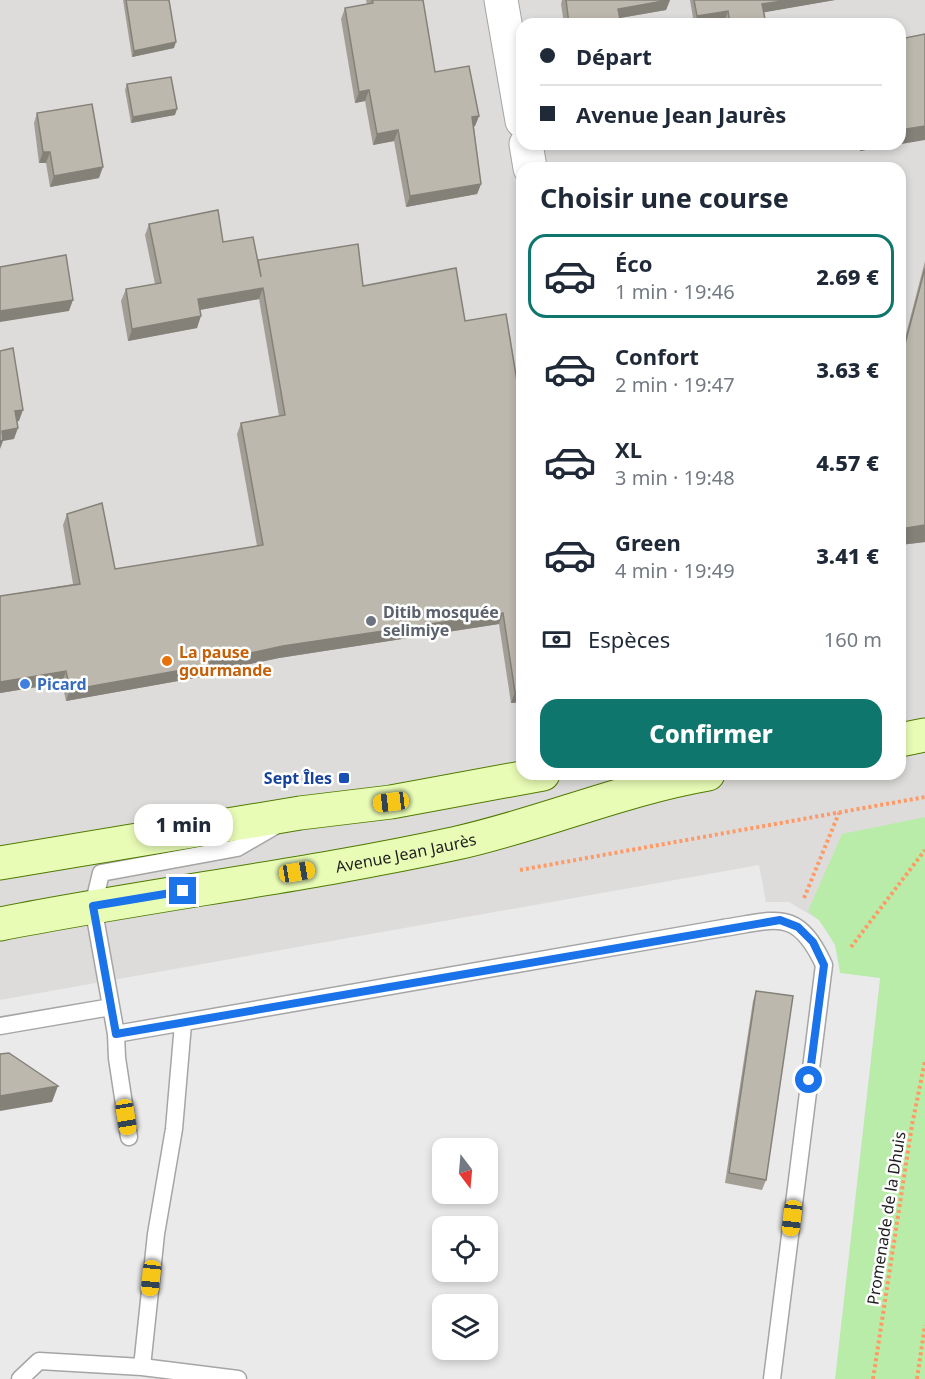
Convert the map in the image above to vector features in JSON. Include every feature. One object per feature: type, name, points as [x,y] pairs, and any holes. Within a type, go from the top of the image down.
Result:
[{"type":"main road","points":[[906,739],[925,735]]},
{"type":"main road","points":[[0,863],[300,813],[391,802],[516,779]]},
{"type":"main road","name":"Avenue Jean Jaurès","points":[[0,924],[433,848],[511,831],[645,780]]},
{"type":"street","points":[[501,0],[516,86]]},
{"type":"lane","points":[[129,1137],[117,1059],[116,1034],[93,906],[101,873],[237,848],[300,813]]},
{"type":"lane","points":[[116,1034],[723,928],[780,920],[792,924],[813,942],[824,965],[772,1379]]},
{"type":"lane","points":[[0,1026],[111,1006]]},
{"type":"lane","points":[[142,1367],[156,1234],[174,1129],[183,1024]]},
{"type":"lane","points":[[20,1379],[39,1360],[142,1367],[238,1379]]},
{"type":"path","points":[[511,872],[925,798]]},
{"type":"path","points":[[792,924],[840,813]]},
{"type":"path","points":[[824,965],[836,966],[925,850]]},
{"type":"path","name":"Promenade de la Dhuis","points":[[873,1379],[912,1125],[925,1060]]},
{"type":"path","points":[[917,1379],[925,1325]]},
{"type":"shaded area","points":[[0,0],[925,0],[925,1379],[0,1379]]},
{"type":"shaded area","points":[[759,865],[766,902],[789,902],[819,920],[835,945],[840,973],[880,978],[835,1379],[0,1379],[0,1000]]},
{"type":"green space","points":[[925,817],[925,1379],[835,1379],[880,979],[840,973],[837,955],[827,931],[808,911],[842,834]]},
{"type":"building","points":[[126,0],[169,0],[176,42],[134,51]]},
{"type":"building","points":[[372,0],[423,0],[435,72],[469,66],[479,116],[472,117],[481,184],[410,196],[398,130],[377,134],[369,90],[359,92],[345,8],[373,3]]},
{"type":"building","points":[[566,0],[669,0],[618,9],[620,18],[568,18]]},
{"type":"building","points":[[694,0],[789,0],[762,4],[765,18],[729,18],[728,11],[697,16]]},
{"type":"building","points":[[925,34],[925,126],[906,129],[906,38]]},
{"type":"building","points":[[171,77],[177,109],[133,117],[127,84]]},
{"type":"building","points":[[92,104],[103,167],[54,176],[50,152],[43,152],[37,113]]},
{"type":"building","points":[[218,210],[223,242],[253,237],[261,277],[258,260],[358,244],[363,286],[456,268],[465,321],[506,314],[516,375],[516,692],[503,613],[283,646],[209,662],[210,665],[70,690],[66,671],[0,682],[0,596],[80,584],[67,514],[102,503],[115,569],[263,545],[241,423],[285,415],[263,288],[198,299],[201,316],[132,329],[126,289],[161,283],[149,224]]},
{"type":"building","points":[[66,255],[73,300],[0,311],[0,267]]},
{"type":"building","points":[[925,268],[925,525],[906,528],[906,340]]},
{"type":"building","points":[[13,348],[23,410],[15,411],[18,428],[2,431],[3,440],[0,441],[0,351]]},
{"type":"building","points":[[756,991],[793,996],[766,1180],[729,1173]]},
{"type":"building","points":[[9,1053],[58,1086],[0,1096],[0,1054]]},
{"type":"place","name":"Ditib mosquée selimiye","points":[[371,621]]},
{"type":"place","name":"La pause gourmande","points":[[167,661]]},
{"type":"place","name":"Picard","points":[[25,684]]},
{"type":"place","name":"Sept Îles","points":[[344,778]]},
{"type":"route","points":[[183,891],[93,906],[116,1034],[780,920],[798,927],[813,942],[824,965],[809,1080]]}]
